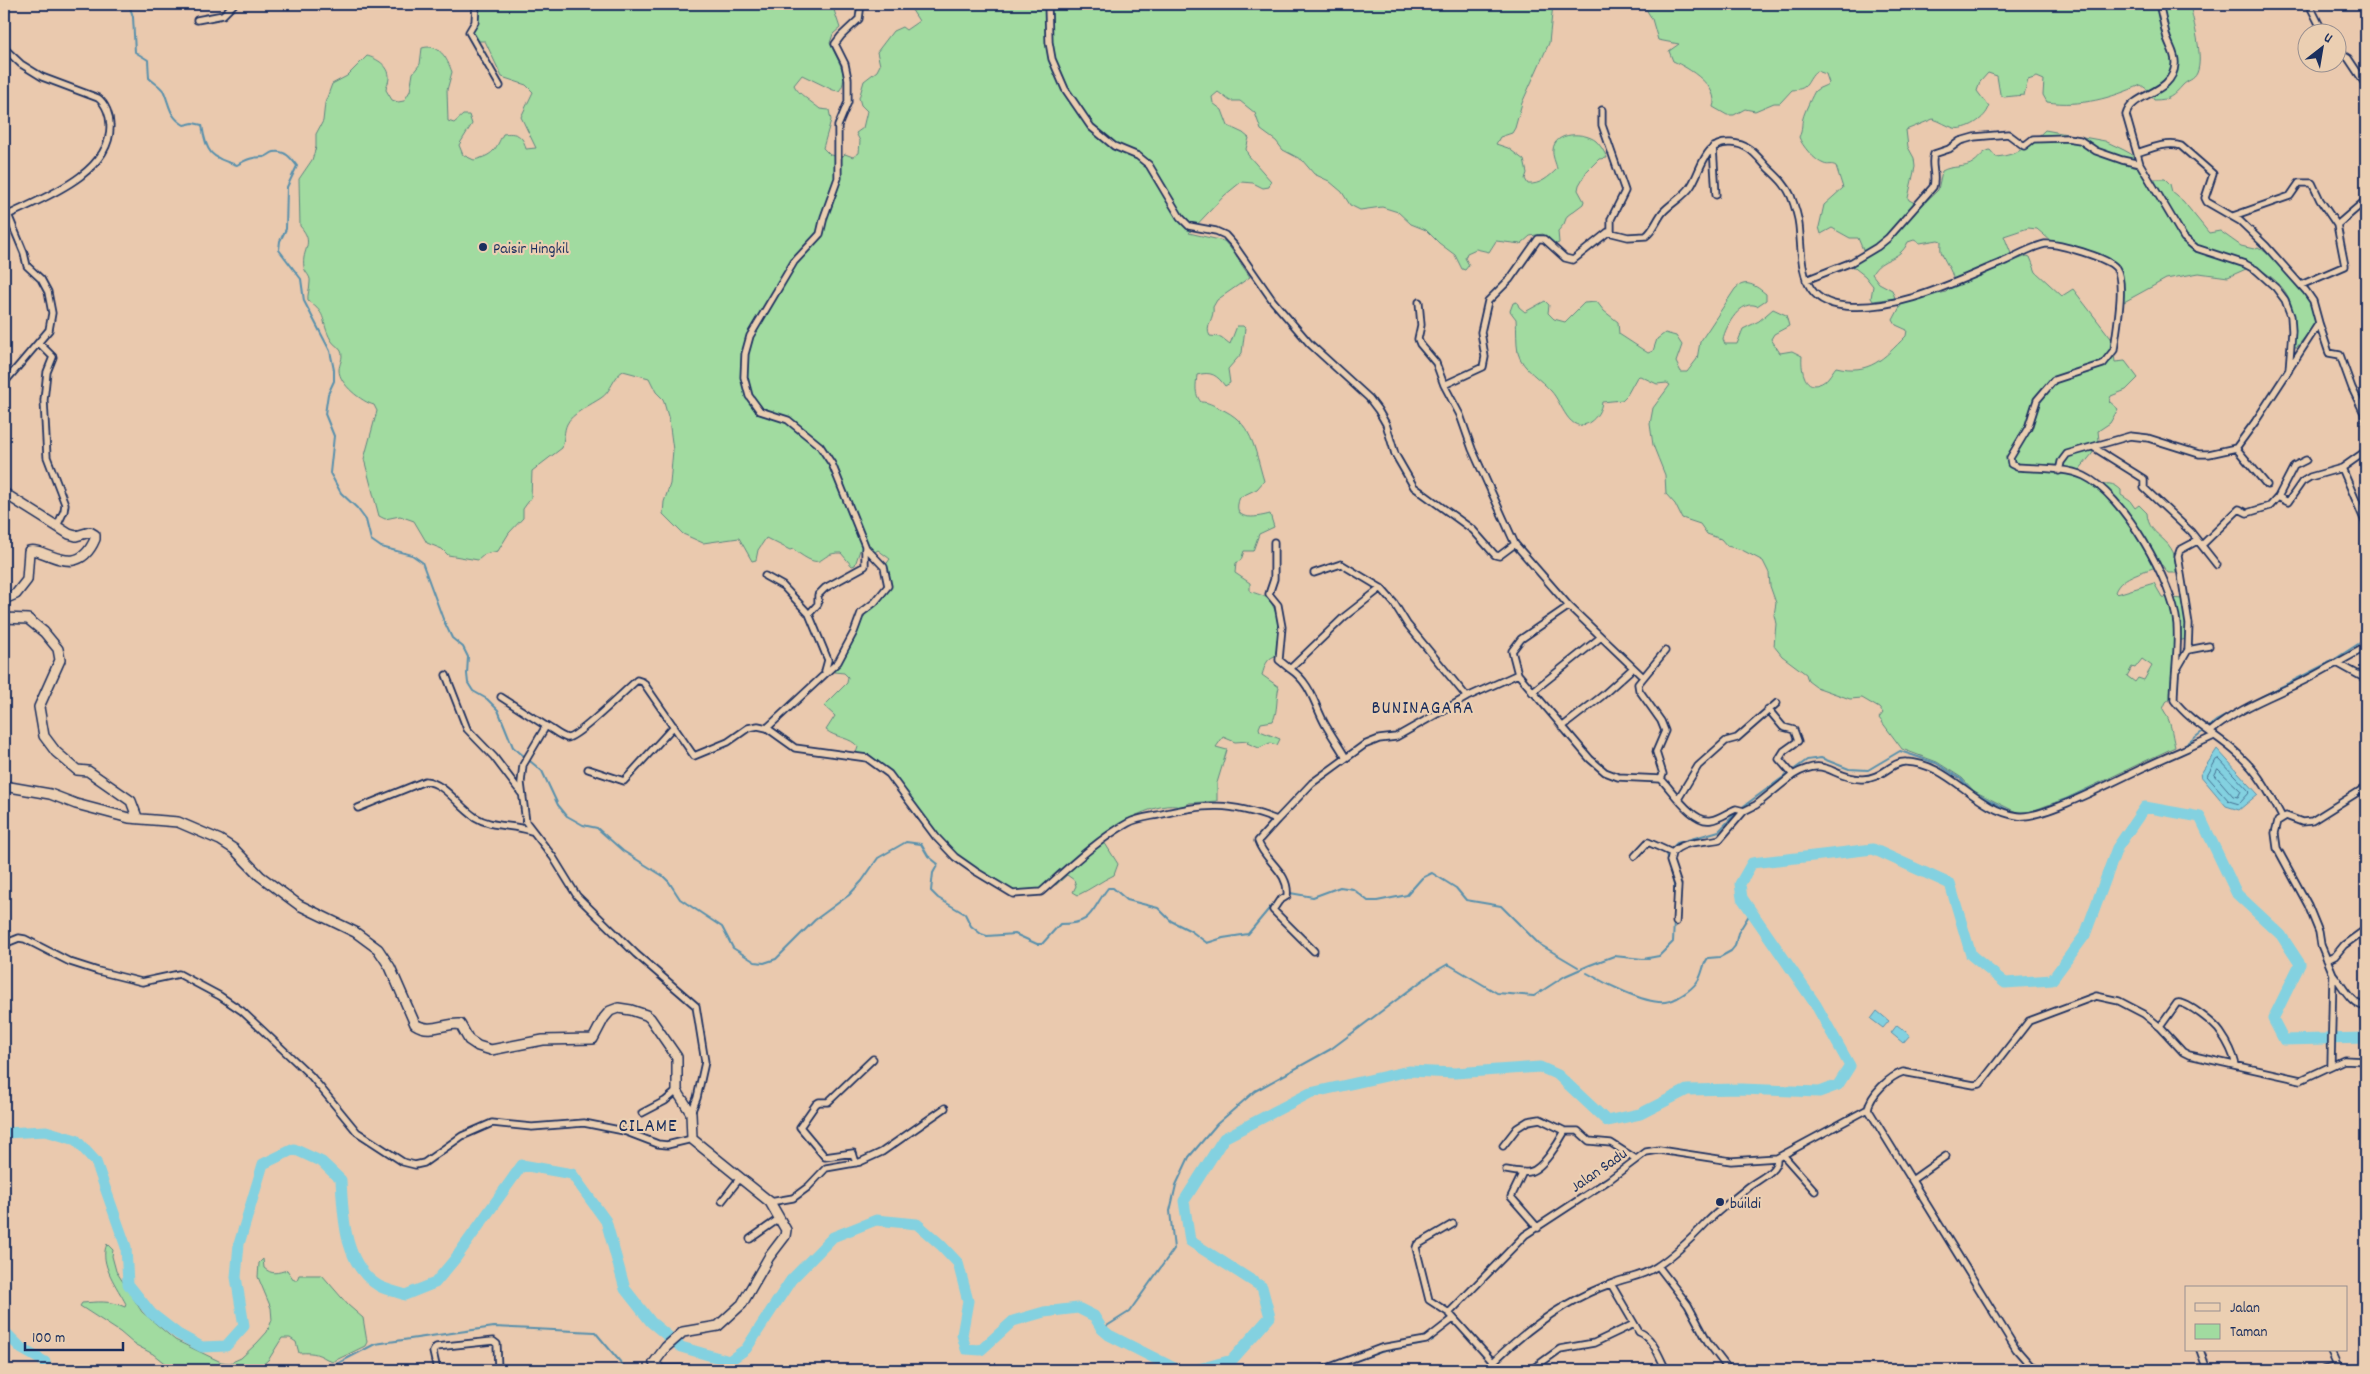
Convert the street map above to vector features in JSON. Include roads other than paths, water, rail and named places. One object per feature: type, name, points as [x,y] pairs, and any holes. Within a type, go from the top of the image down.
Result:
[{"type":"street","points":[[197,20],[224,15],[234,4]]},
{"type":"street","points":[[476,4],[474,26],[469,32],[500,86]]},
{"type":"street","points":[[767,728],[838,662],[854,632],[861,612],[875,602],[888,586],[884,567],[870,555],[865,546],[832,464],[820,446],[788,420],[760,412],[749,396],[744,377],[745,354],[750,336],[794,262],[820,234],[838,178],[838,126],[848,102],[848,79],[845,64],[835,44],[859,20],[861,4]]},
{"type":"street","points":[[1048,4],[1049,42],[1052,59],[1065,89],[1090,127],[1114,146],[1138,156],[1149,166],[1180,217],[1189,226],[1216,232],[1224,236],[1234,246],[1273,301],[1310,344],[1369,398],[1378,410],[1386,424],[1395,454],[1414,487],[1473,530],[1495,556],[1499,556],[1515,544]]},
{"type":"street","points":[[2159,4],[2167,38],[2176,62],[2172,74],[2163,87],[2132,104],[2127,111],[2126,115],[2140,164],[2190,244],[2245,264],[2256,270],[2276,288],[2291,316],[2292,331],[2289,370]]},
{"type":"street","points":[[2309,4],[2318,22]]},
{"type":"street","points":[[4,48],[21,64],[42,77],[98,98],[103,102],[110,119],[108,141],[99,158],[91,167],[61,189],[8,215]]},
{"type":"street","points":[[2348,58],[2366,85]]},
{"type":"street","points":[[1602,110],[1602,125],[1625,191],[1611,219],[1611,231]]},
{"type":"street","points":[[1806,280],[1869,253],[1888,238],[1933,187],[1936,177],[1933,162],[1934,154],[1949,149],[1960,141],[1974,137],[2008,134],[2024,146],[2033,139],[2067,138],[2080,140],[2096,151],[2140,164]]},
{"type":"street","points":[[1611,231],[1628,237],[1649,234],[1664,212],[1692,186],[1708,152],[1713,147],[1730,143],[1752,149],[1782,180],[1791,196],[1799,223],[1800,259],[1807,285],[1816,295],[1828,303],[1860,306],[1898,301],[1930,292],[2042,245],[2055,244],[2111,263],[2116,268],[2120,280],[2114,350],[2103,364],[2054,380],[2038,400],[2028,428],[2010,458],[2011,464],[2017,468],[2073,472],[2086,477],[2112,499],[2140,536],[2163,575],[2173,602],[2177,625],[2177,669],[2174,700],[2185,712],[2239,754],[2259,776],[2282,818]]},
{"type":"street","points":[[2137,153],[2159,147],[2181,146],[2213,174],[2205,198],[2206,202],[2233,216],[2266,246],[2313,301],[2329,353],[2340,355],[2352,388],[2364,413],[2366,426]]},
{"type":"street","points":[[1713,147],[1716,195]]},
{"type":"street","points":[[2233,216],[2290,196],[2299,183],[2312,184],[2337,225],[2345,266],[2301,285]]},
{"type":"street","points":[[2337,225],[2366,200]]},
{"type":"street","points":[[4,205],[27,266],[41,279],[48,292],[52,324],[39,343],[4,383]]},
{"type":"street","points":[[1444,385],[1484,367],[1486,359],[1481,332],[1488,301],[1522,265],[1535,241],[1544,239],[1565,258],[1573,260],[1611,231]]},
{"type":"street","points":[[1419,302],[1421,326],[1418,339],[1436,363],[1515,544],[1569,606],[1642,677]]},
{"type":"street","points":[[2059,471],[2061,462],[2067,454],[2130,436],[2139,436],[2199,454],[2210,454],[2236,448],[2319,323]]},
{"type":"street","points":[[39,343],[53,358],[47,372],[44,400],[48,462],[65,504],[57,526]]},
{"type":"street","points":[[2093,447],[2144,479],[2144,488],[2173,514],[2217,565]]},
{"type":"street","points":[[2236,448],[2267,485]]},
{"type":"street","points":[[2278,497],[2288,502],[2302,482],[2310,477],[2342,468],[2366,451]]},
{"type":"street","points":[[2177,669],[2188,650],[2189,624],[2178,556],[2180,550],[2200,543],[2239,509],[2248,513],[2268,507],[2278,497],[2294,466],[2306,460]]},
{"type":"street","points":[[2342,468],[2366,524]]},
{"type":"street","points":[[4,493],[72,535],[91,532],[95,535],[94,542],[84,554],[69,560],[53,558],[31,550],[27,555],[29,575],[25,584],[16,594],[4,599]]},
{"type":"street","points":[[1274,542],[1274,578],[1269,594],[1278,605],[1282,627],[1279,660],[1305,681],[1326,725],[1337,740],[1346,758]]},
{"type":"street","points":[[809,614],[818,604],[818,595],[825,588],[865,566],[865,546]]},
{"type":"street","points":[[1314,573],[1341,564],[1381,588],[1394,603],[1407,624],[1467,697]]},
{"type":"street","points":[[765,576],[783,586],[809,614],[828,660],[825,673]]},
{"type":"street","points":[[1290,669],[1344,617],[1381,588]]},
{"type":"street","points":[[1569,606],[1521,639],[1512,651],[1518,674],[1590,759],[1605,772],[1618,777],[1661,779],[1694,815],[1707,820],[1756,805],[1792,772],[1807,767],[1818,766],[1828,768],[1845,776],[1862,779],[1878,777],[1893,766],[1906,762],[1941,772],[1988,807],[2018,816],[2029,815],[2064,804],[2147,766],[2179,754],[2211,733],[2227,718],[2246,707],[2300,683],[2366,647]]},
{"type":"street","points":[[4,618],[28,618],[58,648],[60,660],[39,707],[44,736],[56,752],[77,770],[88,771],[131,801],[137,817]]},
{"type":"street","points":[[1532,692],[1601,637]]},
{"type":"street","points":[[2188,650],[2209,646]]},
{"type":"street","points":[[1661,779],[1663,774],[1656,752],[1665,731],[1661,721],[1638,690],[1638,684],[1666,651]]},
{"type":"street","points":[[2338,663],[2366,679]]},
{"type":"street","points":[[1562,727],[1602,696],[1633,668]]},
{"type":"street","points":[[1314,951],[1273,910],[1274,906],[1287,892],[1284,878],[1258,841],[1312,783],[1364,745],[1379,739],[1396,737],[1467,697],[1518,674]]},
{"type":"street","points":[[446,675],[466,729],[494,757],[522,794]]},
{"type":"street","points":[[501,697],[546,726],[565,737],[570,737],[586,726],[637,680],[643,682],[694,756],[728,742],[754,726],[767,728],[796,748],[866,758],[889,774],[936,837],[956,857],[975,872],[1014,894],[1041,892],[1105,839],[1130,822],[1191,806],[1251,810],[1278,820]]},
{"type":"street","points":[[1678,799],[1698,766],[1726,741],[1737,738],[1768,709],[1777,704]]},
{"type":"street","points":[[1768,709],[1783,727],[1794,730],[1798,742],[1784,750],[1779,759],[1792,772]]},
{"type":"street","points":[[546,726],[522,765],[522,794],[526,822],[553,857],[577,896],[595,916],[696,1006],[705,1062],[697,1098],[691,1113],[692,1139],[770,1202],[780,1218],[786,1233],[769,1257],[742,1304],[718,1326],[683,1332],[666,1346],[657,1357],[655,1366],[661,1370],[685,1370]]},
{"type":"street","points":[[588,769],[624,782],[674,726]]},
{"type":"street","points":[[358,808],[425,781],[440,786],[475,817],[491,825],[533,831]]},
{"type":"street","points":[[4,786],[50,794],[76,804],[129,818],[137,817],[178,822],[220,840],[234,849],[260,876],[299,905],[355,932],[378,949],[390,967],[416,1024],[420,1028],[429,1029],[460,1024],[469,1040],[478,1046],[491,1050],[542,1040],[587,1040],[593,1038],[604,1018],[618,1008],[646,1014],[677,1057],[677,1091],[691,1113]]},
{"type":"street","points":[[2366,788],[2312,820],[2302,822],[2286,816],[2278,822],[2275,833],[2278,848],[2308,905],[2333,974],[2353,1001],[2358,1005],[2366,1007]]},
{"type":"street","points":[[1670,852],[1687,844],[1720,839],[1741,810]]},
{"type":"street","points":[[1635,856],[1648,842],[1670,852]]},
{"type":"street","points":[[1670,852],[1670,861],[1678,885],[1676,922]]},
{"type":"street","points":[[2327,960],[2335,956],[2344,944],[2366,929]]},
{"type":"street","points":[[4,944],[19,938],[25,939],[70,962],[131,980],[154,980],[170,974],[182,975],[242,1011],[311,1076],[357,1132],[403,1162],[415,1165],[424,1163],[462,1136],[492,1123],[532,1126],[584,1123],[624,1131],[658,1144],[667,1145],[692,1139]]},
{"type":"street","points":[[2332,1065],[2333,974]]},
{"type":"street","points":[[2042,1370],[2030,1365],[2016,1349],[1868,1109],[1875,1094],[1895,1076],[1903,1072],[1974,1085],[1980,1084],[2028,1021],[2083,999],[2096,996],[2119,1001],[2144,1014],[2160,1027],[2186,1054],[2301,1080],[2344,1060],[2366,1062]]},
{"type":"street","points":[[2160,1027],[2178,1002],[2186,1003],[2220,1030],[2233,1053],[2236,1064]]},
{"type":"street","points":[[856,1163],[854,1152],[825,1157],[800,1127],[816,1104],[828,1102],[873,1059]]},
{"type":"street","points":[[642,1113],[665,1101],[677,1091]]},
{"type":"street","points":[[770,1202],[793,1198],[808,1187],[826,1168],[856,1163],[882,1152],[945,1108]]},
{"type":"street","name":"Jalan Sadu","points":[[1449,1313],[1525,1235],[1622,1171],[1646,1152],[1659,1150],[1731,1161],[1777,1158],[1868,1109]]},
{"type":"street","points":[[1503,1146],[1517,1128],[1528,1121],[1544,1120],[1565,1131],[1578,1131],[1589,1141],[1611,1143],[1636,1159]]},
{"type":"street","points":[[1506,1170],[1523,1172],[1536,1169],[1553,1151],[1565,1131]]},
{"type":"street","points":[[1783,1155],[1815,1191]]},
{"type":"street","points":[[1912,1180],[1946,1156]]},
{"type":"street","points":[[1493,1362],[1518,1339],[1565,1305],[1611,1284],[1639,1277],[1658,1266],[1690,1242],[1708,1222],[1740,1193],[1761,1176],[1775,1170],[1778,1165],[1777,1158]]},
{"type":"street","points":[[1523,1172],[1511,1197],[1538,1228]]},
{"type":"street","points":[[722,1201],[740,1178]]},
{"type":"street","points":[[750,1239],[780,1218]]},
{"type":"street","points":[[1453,1224],[1417,1245],[1416,1248],[1429,1300],[1449,1313],[1500,1370]]},
{"type":"street","points":[[1658,1266],[1688,1305],[1709,1344],[1729,1370]]},
{"type":"street","points":[[1611,1284],[1639,1332],[1644,1334],[1649,1340],[1666,1370]]},
{"type":"street","points":[[1322,1370],[1381,1348],[1426,1340],[1453,1319]]},
{"type":"street","points":[[1531,1370],[1560,1349],[1594,1342],[1634,1324]]},
{"type":"street","points":[[437,1370],[433,1352],[436,1347],[493,1341],[497,1344],[498,1370]]},
{"type":"street","points":[[2201,1352],[2207,1370]]},
{"type":"street","points":[[2324,1370],[2338,1368],[2331,1352]]},
{"type":"water","points":[[2217,749],[2258,794],[2239,810],[2226,806],[2200,775]]},
{"type":"water","points":[[1877,1011],[1889,1021],[1883,1028],[1871,1019]]},
{"type":"water","points":[[1897,1025],[1910,1035],[1903,1043],[1891,1033]]},
{"type":"waterway","points":[[129,4],[133,17],[135,52],[148,60],[149,78],[163,90],[171,110],[179,122],[184,125],[193,123],[202,125],[211,153],[221,160],[237,165],[250,159],[265,157],[274,152],[281,152],[285,153],[297,166],[287,187],[286,229],[280,241],[279,250],[301,279],[304,301],[330,351],[334,381],[328,394],[325,414],[334,436],[330,473],[341,493],[357,508],[366,520],[371,540],[381,547],[412,555],[422,562],[452,638],[463,647],[468,657],[468,683],[473,691],[487,699],[498,710],[513,747],[542,771],[558,805],[567,816],[583,825],[597,828],[623,851],[663,876],[680,899],[722,927],[733,948],[755,962],[764,963],[776,959],[815,920],[849,895],[862,881],[878,858],[906,842],[921,844],[928,856],[938,864],[933,873],[931,891],[938,898],[965,914],[971,926],[981,934],[987,936],[1015,934],[1037,944],[1042,944],[1060,924],[1079,922],[1085,919],[1090,915],[1108,888],[1113,888],[1127,900],[1158,908],[1171,921],[1191,931],[1207,943],[1248,934],[1273,904],[1285,894]]},
{"type":"waterway","points":[[2261,697],[2332,661],[2366,639]]},
{"type":"waterway","points":[[2183,747],[2216,721],[2239,709]]},
{"type":"waterway","points":[[1741,808],[1807,760],[1821,758],[1849,769],[1868,770],[1900,751],[1936,763],[1961,779],[1973,792],[2010,811]]},
{"type":"waterway","points":[[2037,811],[2161,757]]},
{"type":"waterway","points":[[1195,1370],[1232,1360],[1270,1317],[1262,1287],[1190,1241],[1184,1201],[1224,1138],[1310,1093],[1409,1071],[1455,1073],[1540,1067],[1558,1075],[1607,1121],[1640,1114],[1687,1090],[1741,1089],[1819,1092],[1838,1085],[1850,1066],[1816,1005],[1742,898],[1740,884],[1752,863],[1873,849],[1950,884],[1971,955],[2005,983],[2052,980],[2085,935],[2117,848],[2145,807],[2200,817],[2237,894],[2281,935],[2300,964],[2273,1019],[2284,1040],[2366,1038]]},
{"type":"waterway","points":[[1674,906],[1674,885],[1666,854],[1677,843],[1719,831],[1738,811]]},
{"type":"waterway","points":[[1290,893],[1313,897],[1340,887],[1353,889],[1368,901],[1377,901],[1407,895],[1422,878],[1432,873],[1456,888],[1466,900],[1501,906],[1539,944],[1578,967]]},
{"type":"waterway","points":[[1587,973],[1614,987],[1647,1000],[1657,1002],[1674,1000],[1687,992],[1697,982],[1708,958],[1720,957],[1731,951],[1735,946],[1738,933],[1751,912]]},
{"type":"waterway","points":[[1102,1329],[1129,1312],[1174,1249],[1170,1211],[1176,1185],[1189,1157],[1217,1124],[1255,1091],[1331,1049],[1431,974],[1448,964],[1497,993],[1534,996],[1565,976],[1614,956],[1643,959],[1659,956],[1673,942],[1674,921]]},
{"type":"waterway","points":[[4,1133],[46,1131],[76,1140],[96,1162],[126,1247],[128,1284],[151,1313],[178,1334],[202,1347],[226,1346],[244,1326],[236,1277],[239,1244],[263,1164],[294,1149],[322,1162],[341,1180],[348,1239],[352,1253],[367,1277],[385,1289],[405,1295],[435,1283],[455,1259],[522,1165],[572,1174],[606,1221],[625,1289],[651,1322],[681,1347],[729,1361],[746,1349],[791,1280],[833,1237],[876,1220],[917,1224],[958,1263],[968,1301],[962,1335],[966,1349],[981,1350],[1013,1321],[1044,1312],[1078,1308],[1094,1316],[1102,1329],[1109,1335],[1178,1370]]},
{"type":"waterway","points":[[325,1370],[375,1344],[494,1327],[595,1332],[627,1370]]},
{"type":"waterway","points":[[4,1331],[22,1349],[45,1362],[46,1370]]},
{"type":"waterway","points":[[1337,1367],[1384,1351],[1419,1345],[1433,1340]]},
{"type":"place","name":"Paisir Hingkil","points":[[483,247]]},
{"type":"place","name":"buildi","points":[[1720,1202]]},
{"type":"district","name":"BUNINAGARA","points":[[1423,706]]},
{"type":"district","name":"CILAME","points":[[648,1124]]}]
